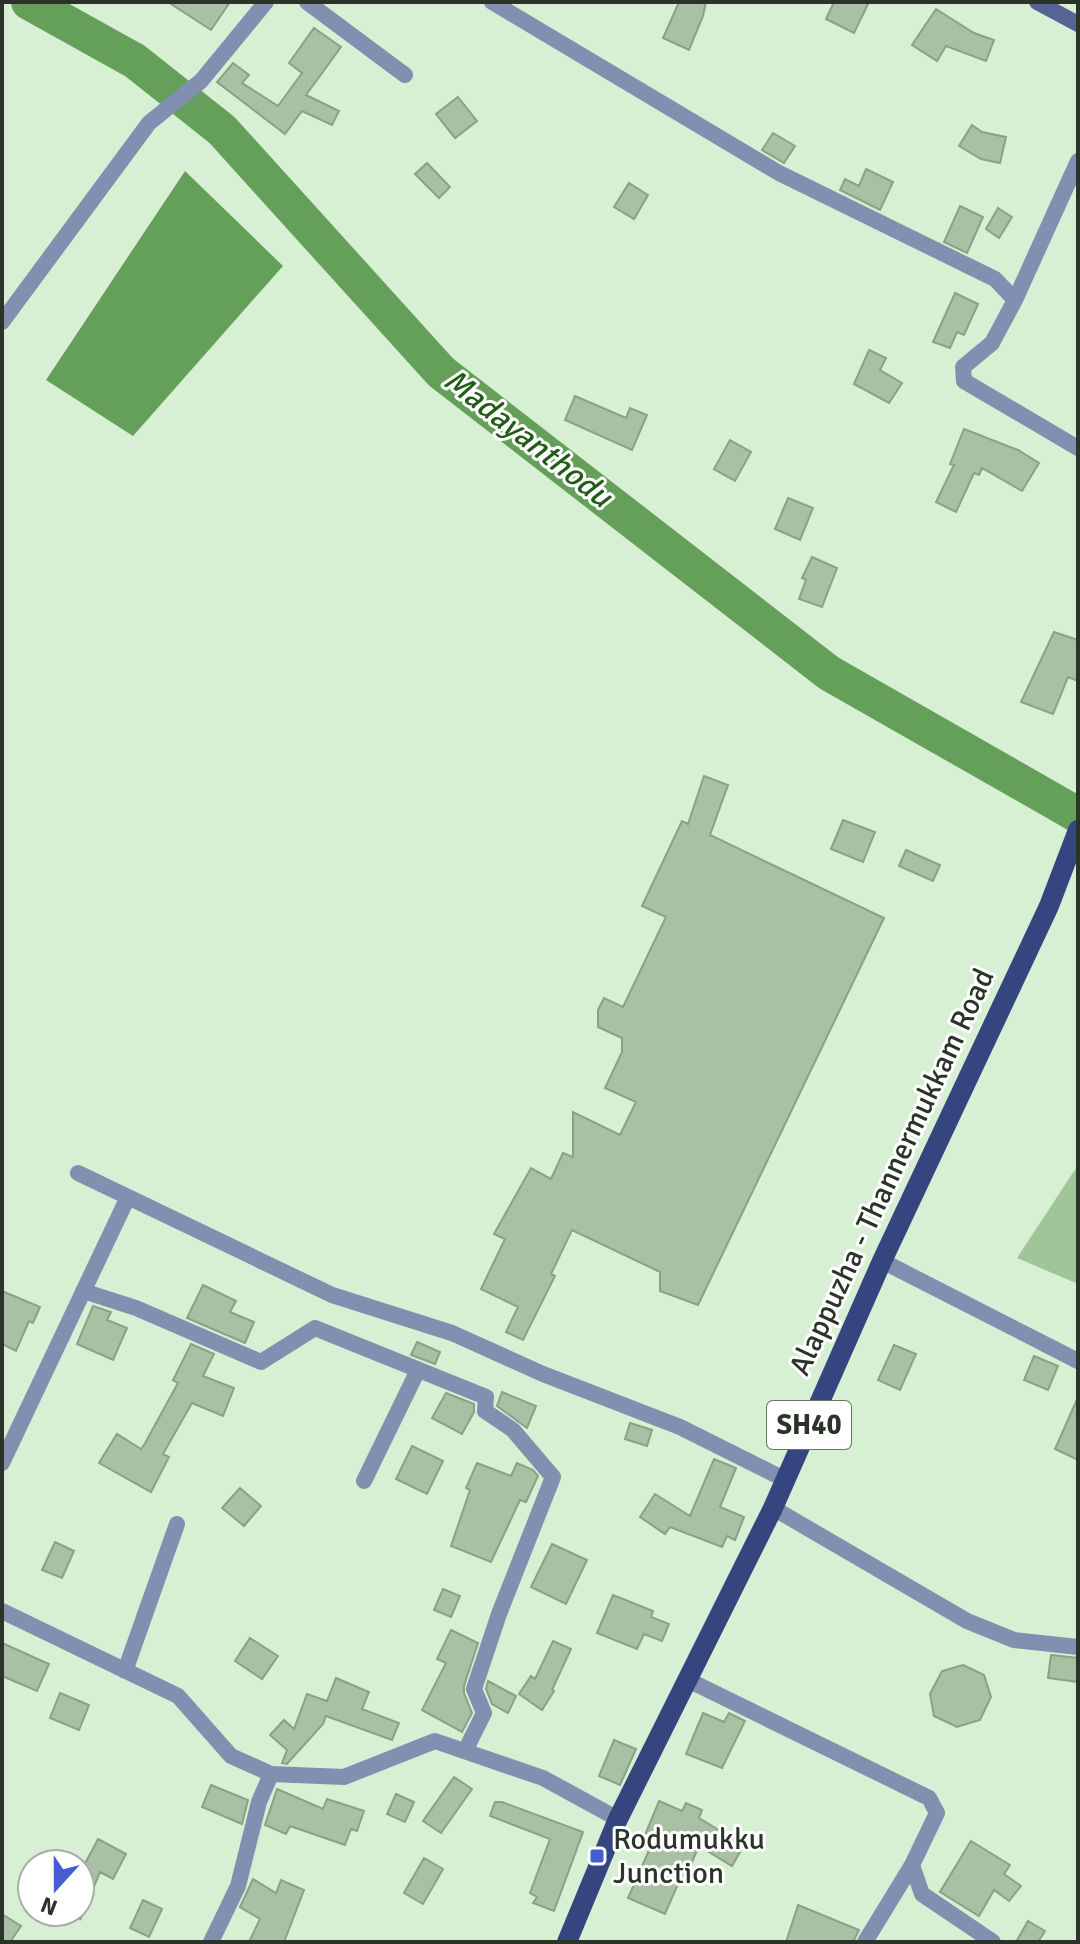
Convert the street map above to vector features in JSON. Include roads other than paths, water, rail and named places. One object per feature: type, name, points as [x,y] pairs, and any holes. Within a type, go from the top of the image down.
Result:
[{"type":"main road","points":[[1037,2],[1078,24]]},
{"type":"main road","name":"Alappuzha - Thannermukkam Road","points":[[567,1942],[618,1819],[773,1508],[882,1261],[1049,906],[1078,830]]},
{"type":"street","points":[[2,322],[149,123],[201,81],[266,2]]},
{"type":"street","points":[[307,2],[405,75]]},
{"type":"street","points":[[492,2],[779,173],[995,279],[1015,300]]},
{"type":"street","points":[[1078,161],[1015,300],[992,343],[963,367],[964,381],[1078,448]]},
{"type":"street","points":[[78,1173],[332,1295],[452,1333],[543,1374],[680,1427],[784,1479]]},
{"type":"street","points":[[2,1463],[128,1197]]},
{"type":"street","points":[[882,1261],[1078,1361]]},
{"type":"street","points":[[83,1291],[136,1308],[261,1362],[315,1328],[486,1397],[485,1411],[513,1430],[553,1477],[499,1614],[474,1689],[484,1713],[465,1751]]},
{"type":"street","points":[[364,1481],[418,1370]]},
{"type":"street","points":[[773,1508],[967,1621],[1014,1640],[1078,1647]]},
{"type":"street","points":[[125,1671],[177,1524]]},
{"type":"street","points":[[2,1611],[178,1696],[231,1756],[271,1774],[344,1777],[435,1741],[543,1778],[618,1819]]},
{"type":"street","points":[[688,1680],[929,1798],[937,1813],[912,1865],[865,1942]]},
{"type":"street","points":[[211,1942],[238,1886],[259,1802],[271,1774]]},
{"type":"street","points":[[912,1865],[922,1894],[993,1942]]},
{"type":"waterway","name":"Madayanthodu","points":[[29,2],[135,61],[222,130],[441,372],[829,673],[1078,815]]},
{"type":"place","name":"Rodumukku Junction","points":[[597,1856]]}]
